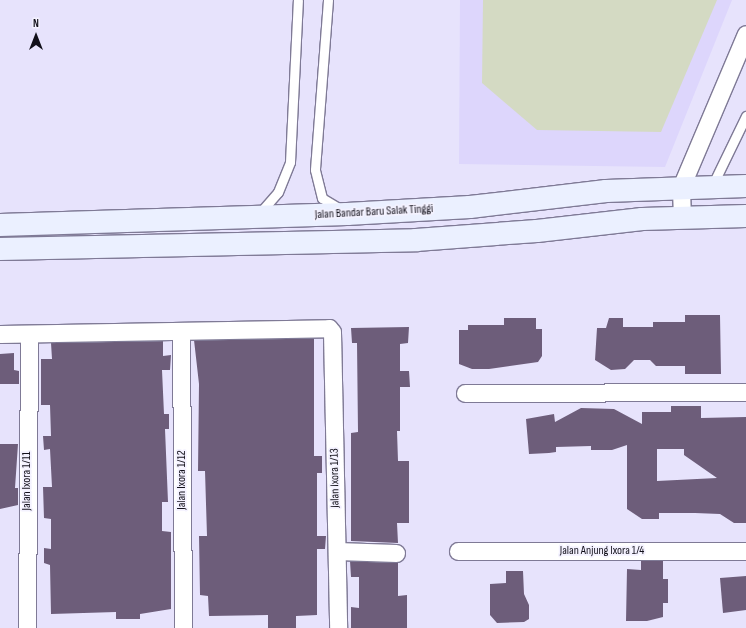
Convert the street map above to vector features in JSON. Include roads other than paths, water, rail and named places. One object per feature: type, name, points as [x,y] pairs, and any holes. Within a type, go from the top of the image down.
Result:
[{"type":"main road","name":"Jalan Bandar Baru Salak Tinggi","points":[[0,225],[347,214],[470,207],[550,196],[681,187],[711,188],[746,186]]},
{"type":"main road","points":[[0,249],[416,240],[682,218],[746,216]]},
{"type":"street","points":[[682,218],[681,187],[746,34]]},
{"type":"street","name":"Jalan Ixora 1/13","points":[[181,333],[329,328],[332,332],[338,628]]},
{"type":"street","points":[[0,334],[181,333]]},
{"type":"street","name":"Jalan Ixora 1/12","points":[[181,333],[183,628]]},
{"type":"street","name":"Jalan Ixora 1/11","points":[[27,628],[29,335]]},
{"type":"street","points":[[465,392],[746,392]]},
{"type":"street","points":[[337,551],[396,553]]},
{"type":"street","name":"Jalan Anjung Ixora 1/4","points":[[458,551],[746,551]]},
{"type":"lane","points":[[256,217],[278,192],[290,162],[298,0]]},
{"type":"lane","points":[[328,0],[315,170],[322,198],[347,214]]},
{"type":"lane","points":[[711,188],[746,116]]}]
